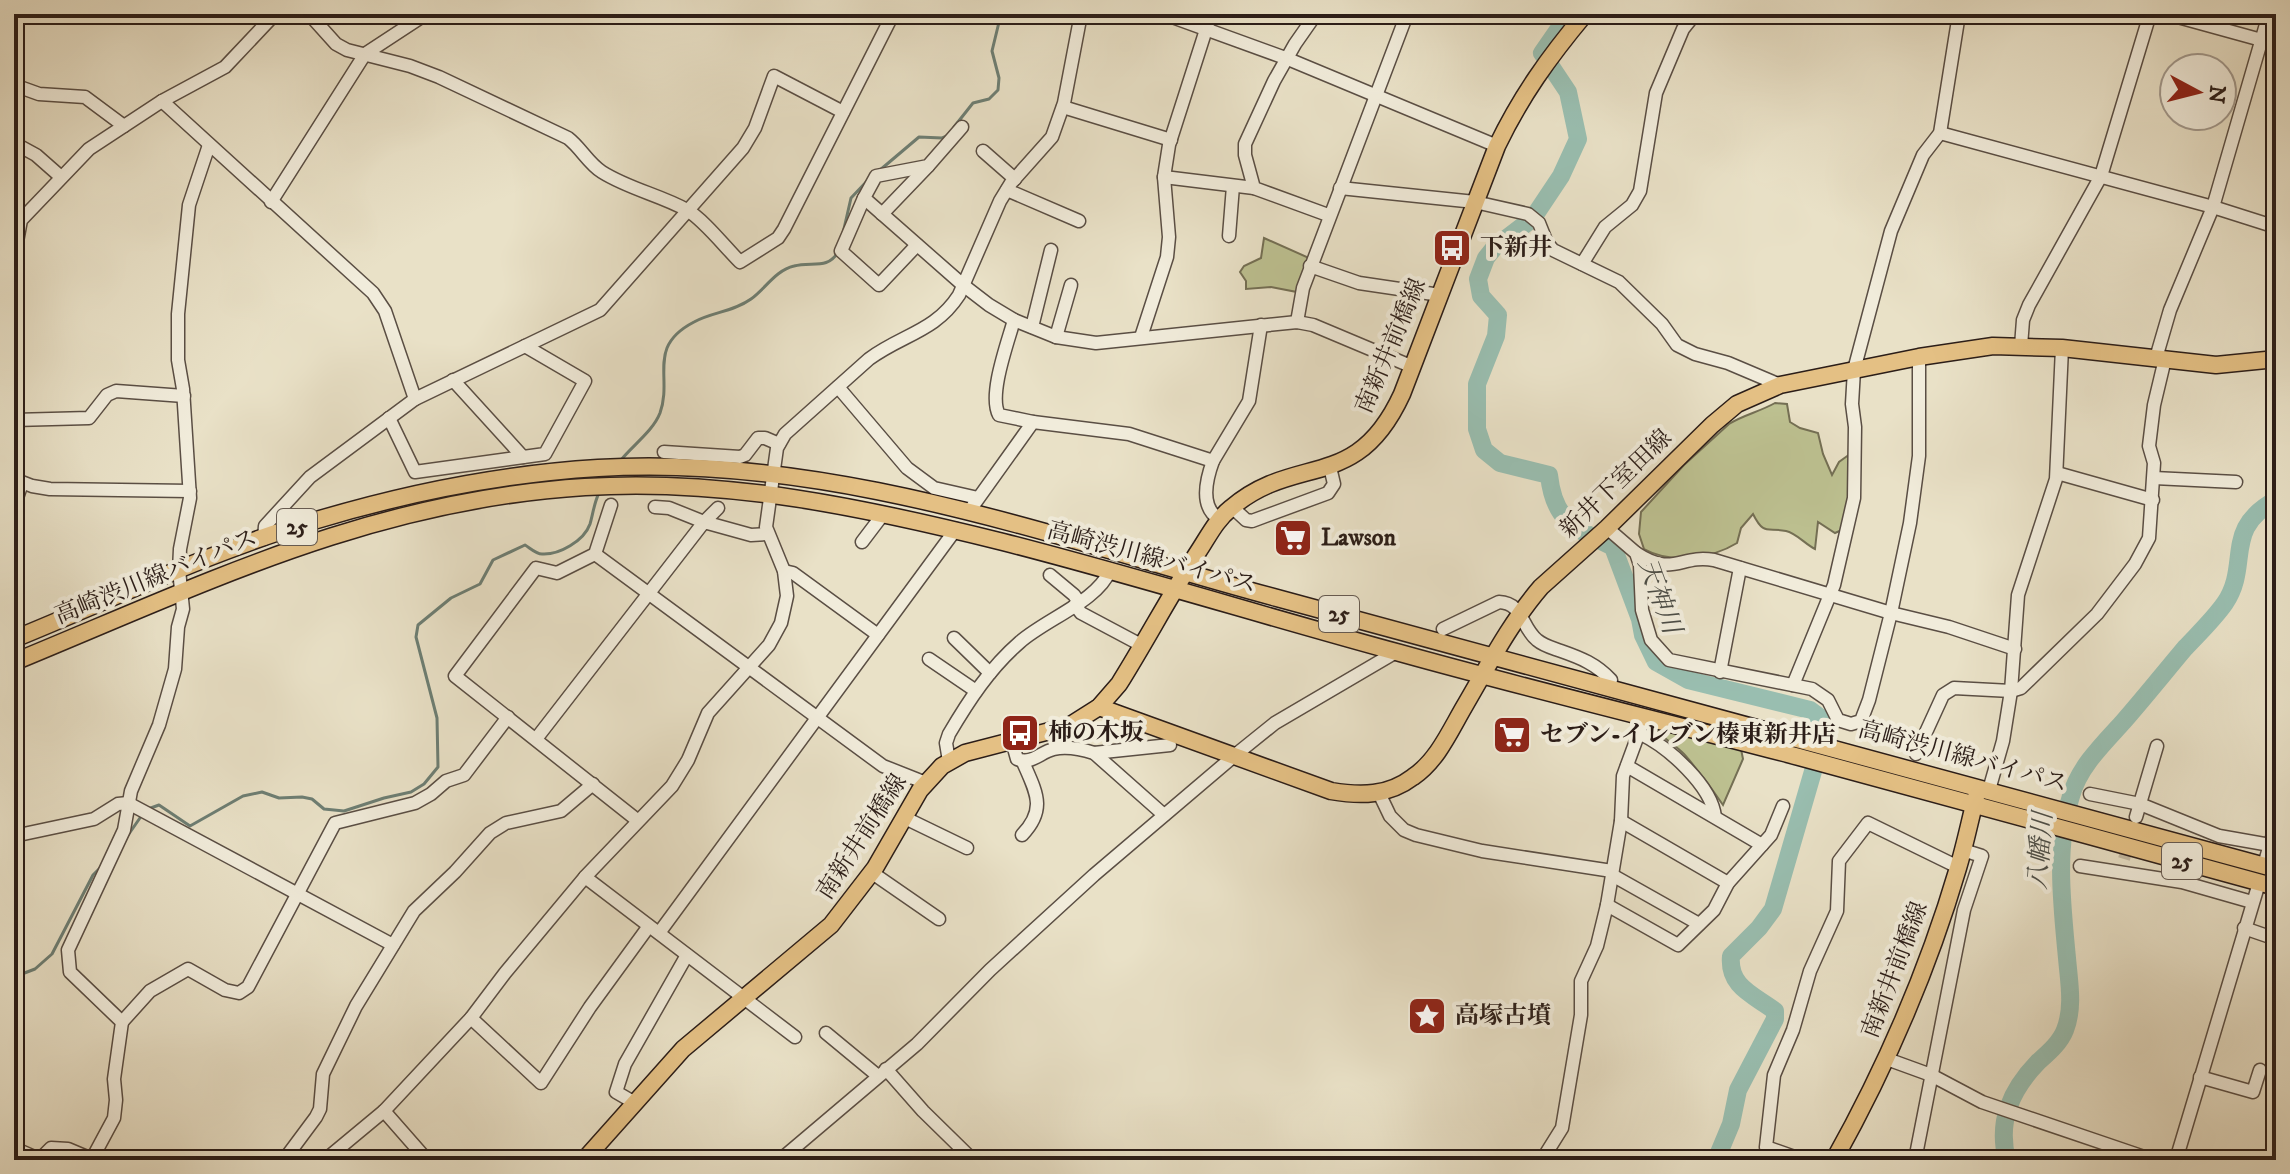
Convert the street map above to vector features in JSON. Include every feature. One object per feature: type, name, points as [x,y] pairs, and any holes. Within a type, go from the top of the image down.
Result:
[{"type":"main road","name":"南新井前橋線","points":[[584,1160],[683,1049],[831,925],[871,872],[926,783],[949,761],[974,750],[1069,726],[1099,707],[1119,684],[1219,519],[1232,507],[1271,484],[1330,467],[1363,450],[1376,438],[1394,411],[1413,367],[1497,146],[1533,79],[1575,17]]},
{"type":"main road","name":"新井下室田線","points":[[1099,707],[1331,791],[1359,796],[1379,793],[1415,776],[1438,751],[1520,612],[1541,587],[1737,404],[1780,385],[1919,357],[1993,346],[2062,348],[2216,365],[2276,359]]},
{"type":"main road","name":"高崎渋川線バイパス","points":[[14,639],[179,570],[308,523],[422,493],[659,460],[974,504],[1180,580],[1396,652],[1482,675],[1642,726],[1831,766],[2054,807],[2270,867]]},
{"type":"main road","name":"高崎渋川線バイパス","points":[[14,662],[181,590],[319,539],[427,508],[486,497],[585,487],[649,485],[771,495],[884,513],[956,529],[1110,570],[1180,580],[1494,657],[1799,737],[1980,794],[2048,825],[2276,887]]},
{"type":"main road","name":"南新井前橋線","points":[[1834,1160],[1887,1059],[1923,971],[1980,794]]},
{"type":"street","points":[[14,258],[21,220],[89,149],[162,101],[225,67],[275,14]]},
{"type":"street","points":[[309,14],[336,44],[439,77],[568,138],[591,165],[603,173],[633,189],[689,211],[740,262],[778,238],[893,14]]},
{"type":"street","points":[[271,202],[365,54],[426,14]]},
{"type":"street","points":[[325,1160],[384,1111],[471,1018],[585,877],[679,776],[713,706],[769,645],[781,623],[787,596],[784,571],[766,527],[779,444],[785,434],[882,349],[938,321],[951,308],[1007,190],[1052,137],[1063,107],[1081,14]]},
{"type":"street","points":[[1164,14],[1288,59],[1497,146]]},
{"type":"street","points":[[1141,337],[1167,257],[1169,237],[1164,177],[1171,140],[1211,14]]},
{"type":"street","points":[[1254,188],[1245,144],[1288,59],[1316,14]]},
{"type":"street","points":[[1297,322],[1303,288],[1328,215],[1407,14]]},
{"type":"street","points":[[1582,264],[1605,227],[1632,205],[1640,191],[1656,93],[1683,29],[1695,14]]},
{"type":"street","points":[[1793,685],[1834,585],[1854,498],[1854,370],[1891,231],[1923,155],[1940,133],[1959,14]]},
{"type":"street","points":[[2021,346],[2023,320],[2029,305],[2101,176],[2150,14]]},
{"type":"street","points":[[2167,14],[2276,44]]},
{"type":"street","points":[[1916,754],[1943,695],[1954,688],[2011,691],[2021,688],[2097,614],[2135,564],[2149,538],[2154,463],[2149,446],[2170,310],[2213,207],[2269,14]]},
{"type":"street","points":[[264,539],[265,526],[310,477],[415,399],[600,310],[743,148],[755,128],[774,76],[843,112]]},
{"type":"street","points":[[14,85],[54,97],[85,97],[124,126]]},
{"type":"street","points":[[162,101],[380,302],[415,399]]},
{"type":"street","points":[[1063,107],[1171,140]]},
{"type":"street","points":[[882,214],[962,127]]},
{"type":"street","points":[[1940,133],[2276,227]]},
{"type":"street","points":[[14,143],[36,155],[61,177]]},
{"type":"street","points":[[122,1022],[70,972],[67,959],[68,950],[124,830],[128,803],[159,725],[175,669],[178,627],[183,609],[179,570],[190,491],[184,396],[177,348],[186,224],[189,205],[209,145]]},
{"type":"street","points":[[983,151],[1015,179]]},
{"type":"street","points":[[917,245],[879,285],[841,251],[876,176],[928,166]]},
{"type":"street","points":[[1164,177],[1254,188],[1328,215]]},
{"type":"street","points":[[1229,236],[1233,186]]},
{"type":"street","points":[[1340,188],[1475,202],[1528,214],[1539,223],[1553,250],[1619,282],[1662,324],[1677,345],[1780,385]]},
{"type":"street","points":[[1007,190],[1079,221]]},
{"type":"street","points":[[864,198],[963,285],[1014,320],[1056,337],[1096,343],[1297,322],[1313,325],[1413,367]]},
{"type":"street","points":[[1032,327],[1051,250]]},
{"type":"street","points":[[1310,266],[1359,283],[1440,295]]},
{"type":"street","points":[[1056,337],[1071,285]]},
{"type":"street","points":[[1014,320],[1002,362],[995,408],[999,415],[1129,434],[1213,461]]},
{"type":"street","points":[[1219,519],[1210,514],[1207,506],[1207,477],[1213,461],[1249,401],[1261,325]]},
{"type":"street","points":[[389,418],[415,472],[545,454],[585,381],[525,346]]},
{"type":"street","points":[[1980,794],[2003,741],[2011,691],[2018,595],[2057,473],[2062,348]]},
{"type":"street","points":[[1636,553],[1640,565],[1642,610],[1651,640],[1669,660],[1812,689],[1828,700],[1838,720],[1851,724],[1861,721],[1891,613],[1910,523],[1919,456],[1919,357]]},
{"type":"street","points":[[453,380],[523,457]]},
{"type":"street","points":[[838,387],[916,476],[934,488],[974,504],[1033,422]]},
{"type":"street","points":[[14,420],[89,418],[107,395],[116,391],[184,396]]},
{"type":"street","points":[[659,460],[740,457],[758,438],[779,444]]},
{"type":"street","points":[[1232,507],[1246,520],[1252,521],[1328,493],[1334,484],[1330,467]]},
{"type":"street","points":[[2057,473],[2153,500]]},
{"type":"street","points":[[2154,478],[2236,482]]},
{"type":"street","points":[[14,507],[18,481],[50,489],[190,491]]},
{"type":"street","points":[[611,505],[595,554],[557,573],[536,568],[455,676],[637,820]]},
{"type":"street","points":[[655,507],[669,508],[751,535],[768,534]]},
{"type":"street","points":[[536,739],[718,508]]},
{"type":"street","points":[[862,542],[884,513]]},
{"type":"street","points":[[1607,528],[1650,562],[1680,565],[1697,557],[1949,627],[2015,649]]},
{"type":"street","points":[[471,1018],[541,1083],[590,1007],[654,930],[956,529]]},
{"type":"street","points":[[595,554],[883,766],[926,783]]},
{"type":"street","points":[[1720,672],[1740,568]]},
{"type":"street","points":[[949,761],[946,743],[949,734],[990,673],[1037,628],[1101,586],[1110,570]]},
{"type":"street","points":[[784,571],[793,573],[878,635]]},
{"type":"street","points":[[1050,575],[1074,595],[1081,613],[1143,646]]},
{"type":"street","points":[[1443,629],[1499,602],[1512,604],[1539,642],[1587,660],[1611,680]]},
{"type":"street","points":[[954,638],[990,673]]},
{"type":"street","points":[[780,1160],[917,1044],[1024,938],[1234,756],[1275,723],[1396,652]]},
{"type":"street","points":[[929,659],[976,691]]},
{"type":"street","points":[[14,1148],[39,1160],[51,1148],[59,1147],[93,1159],[114,1118],[114,1079],[122,1022],[150,991],[188,969],[225,990],[239,993],[248,987],[335,823],[415,803],[446,781],[464,775],[508,717]]},
{"type":"street","points":[[1542,1160],[1562,1128],[1581,1015],[1581,981],[1597,946],[1607,905],[1621,821],[1621,796],[1627,766],[1642,726],[1699,782],[1714,807],[1715,817]]},
{"type":"street","points":[[1012,741],[1017,759],[1023,762],[1051,749],[1080,749],[1094,753],[1170,745]]},
{"type":"street","points":[[2138,810],[2157,746]]},
{"type":"street","points":[[1094,753],[1164,815]]},
{"type":"street","points":[[1022,835],[1033,823],[1039,808],[1023,762]]},
{"type":"street","points":[[1627,766],[1762,845]]},
{"type":"street","points":[[284,1160],[316,1117],[323,1074],[356,1006],[414,911],[490,833],[506,823],[561,811],[593,784]]},
{"type":"street","points":[[1379,793],[1390,816],[1404,830],[1416,835],[1482,851],[1612,873],[1699,924]]},
{"type":"street","points":[[2090,794],[2219,836],[2270,845]]},
{"type":"street","points":[[14,836],[94,819],[114,806],[128,803],[393,945]]},
{"type":"street","points":[[1607,905],[1678,945],[1714,910],[1728,883],[1771,835],[1783,806]]},
{"type":"street","points":[[903,817],[967,848]]},
{"type":"street","points":[[1621,821],[1728,883]]},
{"type":"street","points":[[1803,1160],[1766,1147],[1774,1075],[1793,1030],[1810,971],[1837,911],[1839,861],[1868,823],[1958,867]]},
{"type":"street","points":[[2270,867],[2270,845],[2274,831]]},
{"type":"street","points":[[1915,1160],[1964,910],[1982,856],[1963,850]]},
{"type":"street","points":[[2120,872],[2124,859]]},
{"type":"street","points":[[2080,866],[2182,882],[2252,902]]},
{"type":"street","points":[[871,872],[939,919]]},
{"type":"street","points":[[585,877],[795,1037]]},
{"type":"street","points":[[2176,1160],[2259,883]]},
{"type":"street","points":[[2244,928],[2276,939]]},
{"type":"street","points":[[635,1103],[616,1092],[625,1064],[687,955]]},
{"type":"street","points":[[826,1033],[882,1073],[923,1111],[966,1158]]},
{"type":"street","points":[[1887,1059],[1931,1075],[1982,1102],[2153,1160]]},
{"type":"street","points":[[2200,1077],[2253,1092],[2260,1070]]},
{"type":"street","points":[[384,1111],[427,1160]]},
{"type":"green space","points":[[1264,238],[1309,258],[1297,292],[1271,287],[1246,289],[1246,281],[1240,272],[1244,266],[1261,258]]},
{"type":"green space","points":[[1775,403],[1787,404],[1790,422],[1818,433],[1832,475],[1839,462],[1850,454],[1855,460],[1844,529],[1835,533],[1818,522],[1815,549],[1790,532],[1763,528],[1753,514],[1741,528],[1737,543],[1715,553],[1678,558],[1644,549],[1639,534],[1641,512],[1684,465],[1729,424]]},
{"type":"green space","points":[[1650,725],[1741,749],[1743,759],[1723,805],[1684,754]]},
{"type":"waterway","points":[[954,127],[973,103],[989,99],[998,90],[999,78],[992,51],[1001,14]]},
{"type":"waterway","name":"天神川","points":[[1569,14],[1542,53],[1568,92],[1578,139],[1561,176],[1537,212],[1494,248],[1486,258],[1478,279],[1481,296],[1498,315],[1496,336],[1477,384],[1477,429],[1484,450],[1500,463],[1549,475],[1561,513],[1577,528],[1613,547],[1643,635],[1656,662],[1688,680],[1810,710],[1822,719],[1825,730],[1773,909],[1731,956],[1731,967],[1738,983],[1775,1011],[1775,1019],[1738,1090],[1731,1124],[1716,1160]]},
{"type":"waterway","points":[[880,170],[919,137],[947,136]]},
{"type":"waterway","points":[[843,233],[851,198],[868,180]]},
{"type":"waterway","points":[[621,460],[657,420],[663,400],[666,352],[679,332],[694,322],[744,303],[788,268],[824,263],[838,252]]},
{"type":"waterway","points":[[148,809],[159,805],[190,826],[243,796],[262,792],[279,798],[312,799],[324,809],[344,811],[411,792],[424,784],[438,767],[437,718],[416,637],[418,625],[451,598],[480,584],[493,560],[525,545],[538,553],[549,554],[577,541],[590,524],[599,493]]},
{"type":"waterway","name":"八幡川","points":[[2007,1160],[2005,1119],[2014,1095],[2038,1062],[2060,1039],[2069,1012],[2061,856],[2066,815],[2075,785],[2092,756],[2225,603],[2236,575],[2243,535],[2259,511],[2276,500]]},
{"type":"waterway","points":[[124,841],[142,815]]},
{"type":"waterway","points":[[14,977],[35,969],[52,954],[93,875],[100,868]]},
{"type":"tunnel","points":[[2124,859],[2130,839]]},
{"type":"place","name":"下新井","points":[[1452,248]]},
{"type":"place","name":"Lawson","points":[[1293,538]]},
{"type":"place","name":"柿の木坂","points":[[1020,733]]},
{"type":"place","name":"セブン-イレブン榛東新井店","points":[[1512,735]]},
{"type":"place","name":"高塚古墳","points":[[1427,1016]]}]
